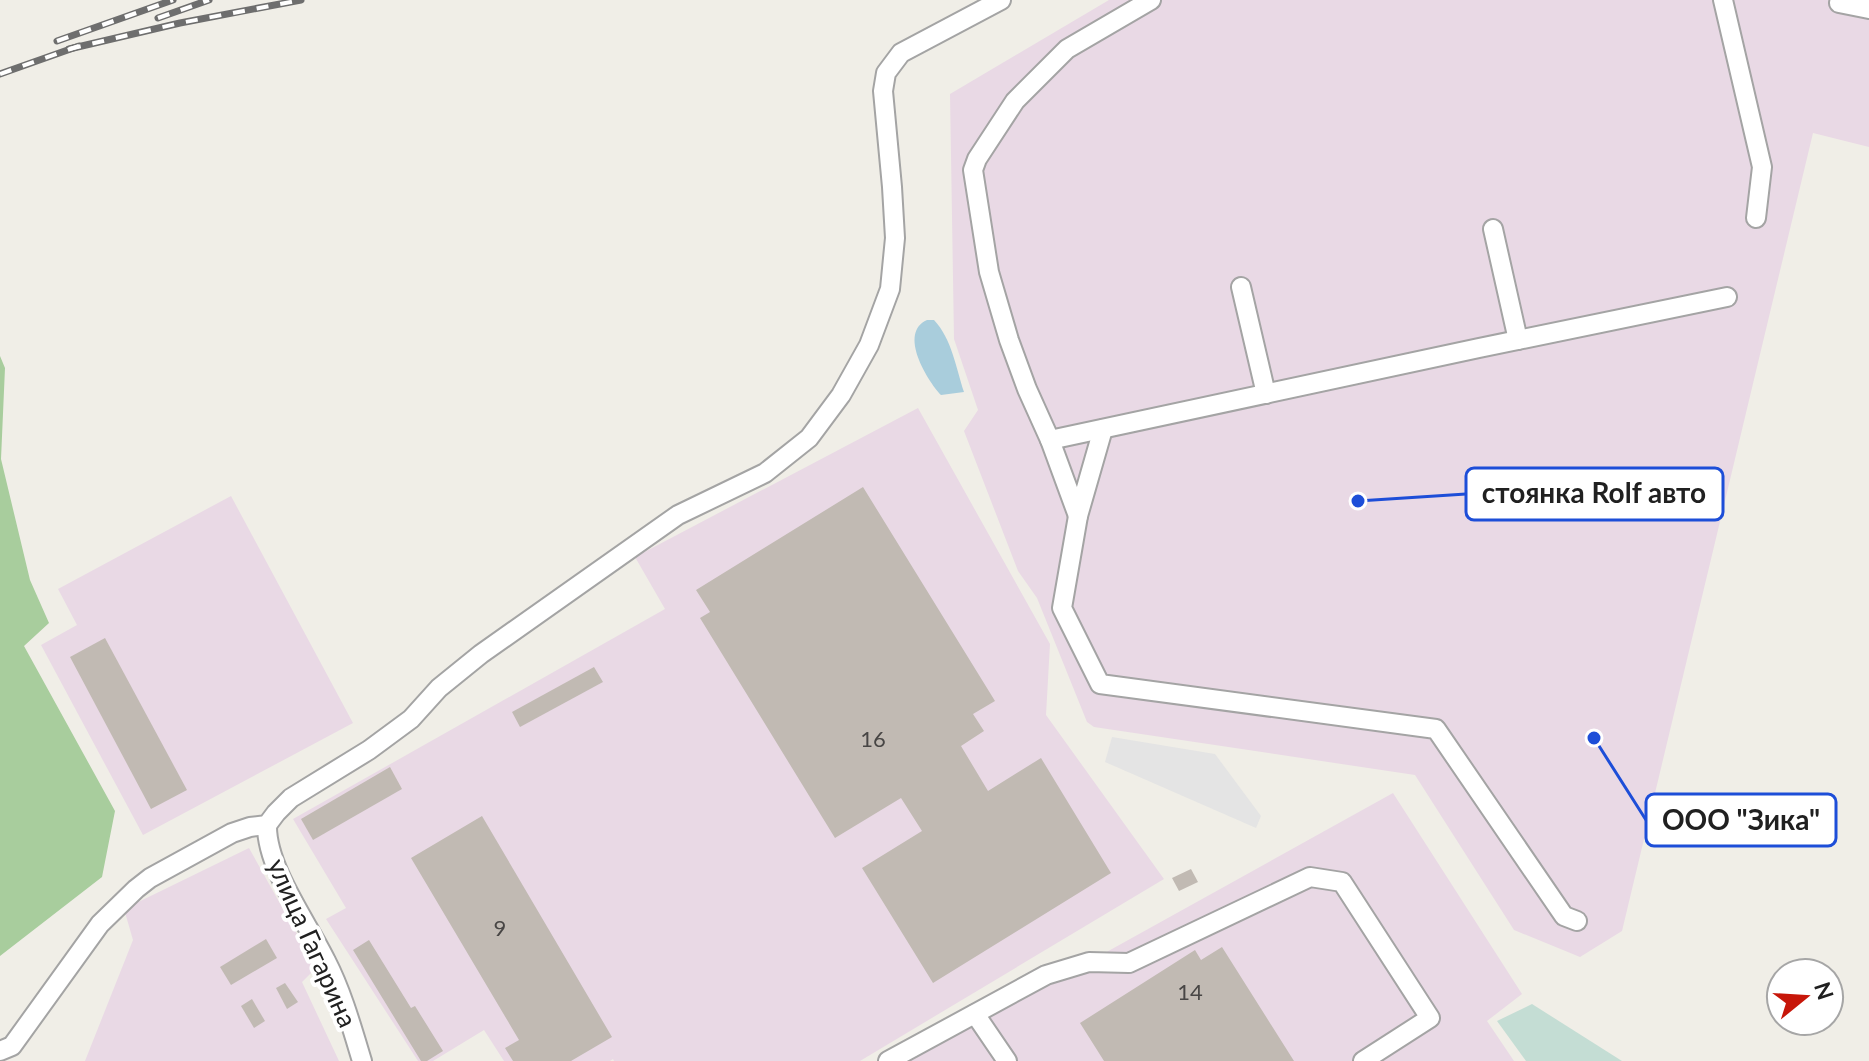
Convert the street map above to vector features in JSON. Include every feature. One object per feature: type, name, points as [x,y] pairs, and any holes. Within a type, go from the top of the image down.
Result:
[{"type":"street","points":[[0,1051],[12,1046],[100,924],[150,878],[232,833],[267,825],[291,798],[369,750],[411,719],[439,688],[481,654],[678,515],[765,473],[809,438],[841,395],[869,345],[890,289],[895,238],[883,91],[886,73],[901,53],[1001,0]]},
{"type":"street","points":[[1078,516],[1027,389],[989,272],[973,170],[1015,101],[1067,49],[1151,0]]},
{"type":"street","points":[[1723,0],[1762,167],[1756,218]]},
{"type":"street","points":[[1839,3],[1869,9]]},
{"type":"street","points":[[1493,229],[1518,340]]},
{"type":"street","points":[[1241,287],[1266,394]]},
{"type":"street","points":[[1050,440],[1727,297]]},
{"type":"street","points":[[1103,429],[1078,516],[1062,608],[1100,684],[1436,729],[1564,916],[1577,921]]},
{"type":"street","name":"улица Гагарина","points":[[267,825],[273,858],[328,963],[362,1061]]},
{"type":"street","points":[[888,1061],[1046,975],[1089,962],[1129,963],[1310,877],[1342,882],[1430,1018],[1363,1061]]},
{"type":"street","points":[[975,1014],[1007,1061]]},
{"type":"shaded area","points":[[1109,0],[1869,0],[1869,147],[1813,133],[1622,931],[1580,957],[1514,930],[1415,775],[1094,727],[1087,722],[1037,598],[1018,571],[964,431],[978,410],[954,339],[950,94]]},
{"type":"shaded area","points":[[927,320],[934,320],[945,336],[964,392],[941,395],[923,368],[915,335],[919,326]]},
{"type":"shaded area","points":[[918,408],[1050,644],[1046,715],[1164,879],[860,1061],[504,1061],[484,1030],[433,1061],[418,1061],[326,919],[346,908],[293,819],[665,609],[635,557]]},
{"type":"shaded area","points":[[231,496],[353,723],[143,835],[41,645],[77,625],[58,589]]},
{"type":"shaded area","points":[[1112,737],[1215,754],[1261,816],[1256,828],[1105,762]]},
{"type":"shaded area","points":[[1393,793],[1522,994],[1487,1021],[1514,1061],[910,1061]]},
{"type":"shaded area","points":[[249,848],[316,968],[302,982],[339,1061],[85,1061],[133,940],[124,909]]},
{"type":"shaded area","points":[[1532,1004],[1622,1061],[1526,1061],[1497,1021]]},
{"type":"green space","points":[[0,356],[5,368],[1,459],[30,580],[49,623],[24,646],[115,811],[102,877],[0,956]]},
{"type":"building","points":[[863,487],[995,701],[973,714],[984,731],[961,746],[988,791],[1041,758],[1111,873],[933,983],[862,868],[922,831],[901,798],[835,838],[700,618],[710,612],[696,590]]},
{"type":"building","points":[[105,638],[187,790],[151,809],[70,657]]},
{"type":"building","points":[[594,667],[603,682],[520,727],[512,712]]},
{"type":"building","points":[[390,767],[402,789],[313,840],[301,819]]},
{"type":"building","points":[[482,816],[612,1037],[571,1061],[513,1061],[505,1048],[519,1040],[411,858]]},
{"type":"building","points":[[1191,869],[1198,882],[1179,891],[1172,878]]},
{"type":"building","points":[[266,939],[277,958],[231,985],[220,967]]},
{"type":"building","points":[[369,940],[411,1008],[415,1006],[443,1051],[427,1061],[421,1061],[353,950]]},
{"type":"building","points":[[1222,947],[1294,1061],[1104,1061],[1080,1023],[1195,950],[1201,960]]},
{"type":"building","points":[[285,983],[298,1002],[287,1009],[276,988]]},
{"type":"building","points":[[252,999],[265,1021],[254,1028],[241,1006]]},
{"type":"railway","points":[[57,41],[173,0]]},
{"type":"railway","points":[[158,18],[209,0]]},
{"type":"railway","points":[[69,49],[180,23],[301,0]]},
{"type":"railway","points":[[0,74],[79,46]]},
{"type":"place","name":"стоянка Rolf авто","points":[[1358,501]]},
{"type":"place","name":"ООО \"Зика\"","points":[[1594,738]]}]
